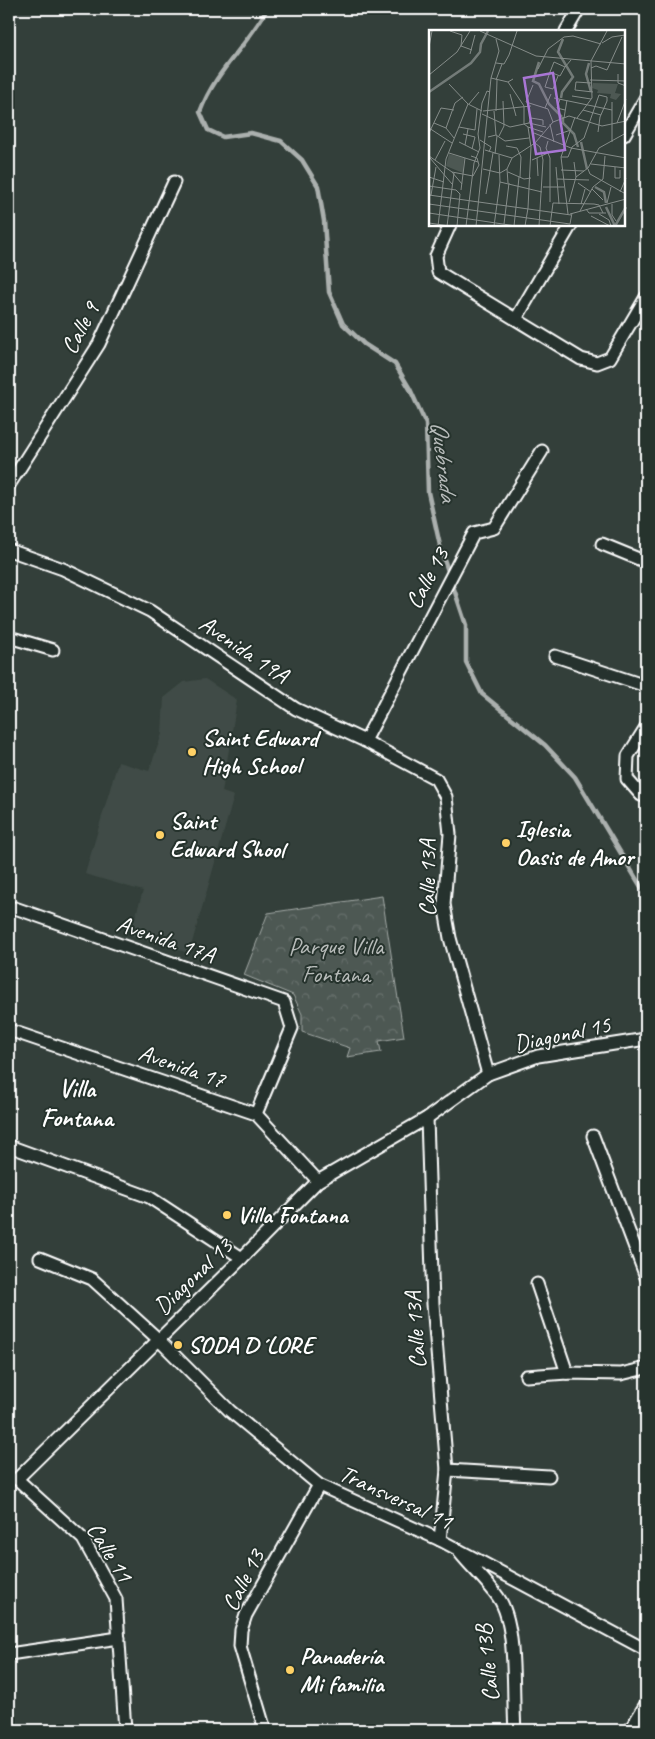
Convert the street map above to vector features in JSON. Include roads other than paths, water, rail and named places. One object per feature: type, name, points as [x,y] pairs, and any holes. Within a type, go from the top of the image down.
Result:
[{"type":"street","points":[[567,30],[579,9]]},
{"type":"street","points":[[625,133],[646,97]]},
{"type":"street","name":"Calle 9","points":[[9,485],[98,344],[174,182]]},
{"type":"street","points":[[450,226],[436,256],[438,272],[580,359],[597,363],[610,358],[646,297]]},
{"type":"street","points":[[516,319],[570,226]]},
{"type":"street","name":"Calle 13","points":[[365,741],[474,533],[494,528],[542,451]]},
{"type":"street","points":[[602,544],[646,562]]},
{"type":"street","name":"Avenida 19A","points":[[9,550],[63,569],[150,611],[296,709],[365,741],[436,779],[446,797]]},
{"type":"street","points":[[9,637],[53,650]]},
{"type":"street","points":[[555,656],[646,686]]},
{"type":"street","points":[[646,727],[628,756],[627,779],[641,795],[646,797]]},
{"type":"street","name":"Calle 13A","points":[[446,797],[450,834],[444,904],[450,938],[488,1074]]},
{"type":"street","name":"Avenida 17A","points":[[9,910],[15,908],[284,1002],[292,1028],[256,1114]]},
{"type":"street","name":"Avenida 17","points":[[9,1030],[256,1114],[318,1181]]},
{"type":"street","name":"Diagonal 15","points":[[488,1074],[538,1056],[646,1039]]},
{"type":"street","name":"Diagonal 13","points":[[13,1479],[242,1258],[318,1181],[427,1118],[488,1074]]},
{"type":"street","name":"Calle 13A","points":[[427,1118],[434,1304],[447,1470],[440,1540]]},
{"type":"street","points":[[593,1136],[646,1277]]},
{"type":"street","points":[[9,1146],[149,1197],[242,1258]]},
{"type":"street","name":"Transversal 11","points":[[40,1258],[92,1279],[158,1339],[230,1411],[319,1485],[456,1548],[646,1650]]},
{"type":"street","points":[[537,1284],[567,1373]]},
{"type":"street","points":[[526,1376],[567,1373],[621,1374],[646,1368]]},
{"type":"street","points":[[447,1470],[549,1476]]},
{"type":"street","name":"Calle 11","points":[[13,1479],[83,1539],[116,1599],[125,1730]]},
{"type":"street","name":"Calle 13","points":[[265,1730],[240,1646],[241,1630],[246,1615],[319,1485]]},
{"type":"street","name":"Calle 13B","points":[[456,1548],[499,1598],[507,1619],[511,1646],[515,1730]]},
{"type":"street","points":[[9,1654],[119,1638]]},
{"type":"street","points":[[630,1730],[646,1704]]},
{"type":"waterway","name":"Quebrada","points":[[267,9],[250,36],[214,83],[200,112],[208,130],[223,137],[251,133],[281,141],[302,160],[318,186],[324,221],[329,292],[343,324],[364,344],[395,364],[410,389],[426,424],[428,492],[441,550],[466,625],[466,662],[482,694],[545,745],[575,777],[646,895]]},
{"type":"place","name":"Saint Edward High School","points":[[192,752]]},
{"type":"place","name":"Saint Edward Shool","points":[[160,835]]},
{"type":"place","name":"Iglesia Oasis de Amor","points":[[506,843]]},
{"type":"place","name":"Villa Fontana","points":[[227,1215]]},
{"type":"place","name":"SODA D´LORE","points":[[178,1345]]},
{"type":"place","name":"Panadería Mi familia","points":[[290,1670]]},
{"type":"district","name":"Villa Fontana","points":[[77,1102]]},
{"type":"park label","name":"Parque Villa Fontana","points":[[336,960]]}]
